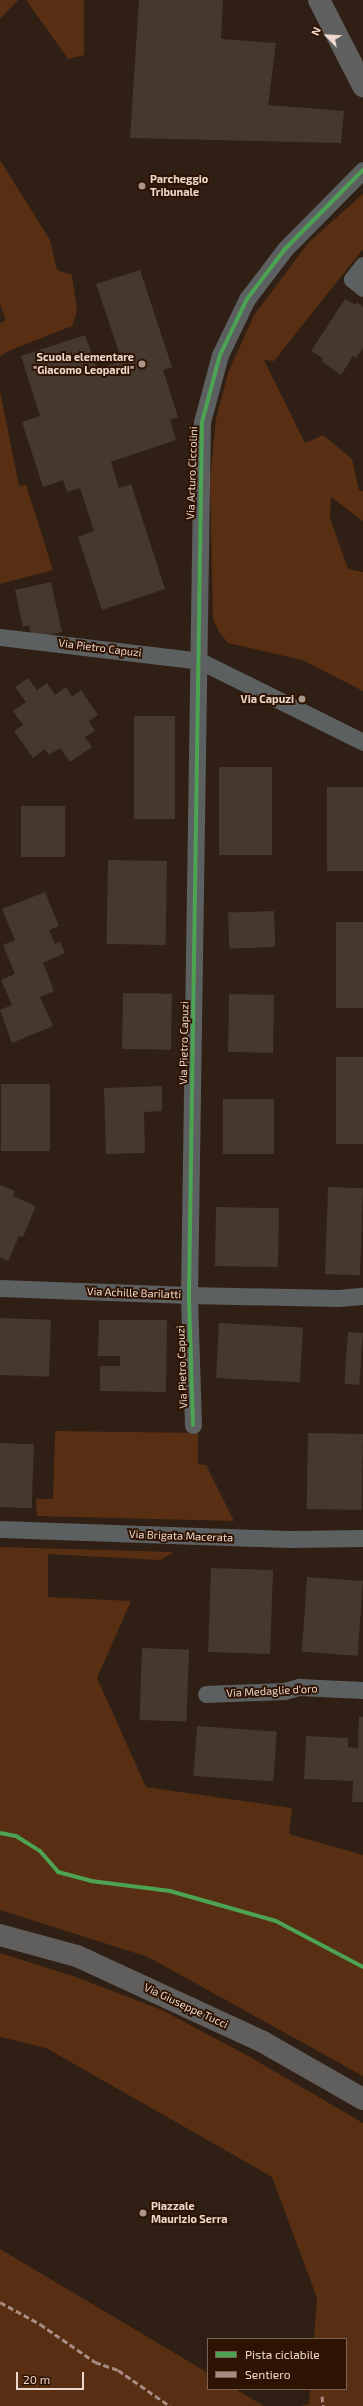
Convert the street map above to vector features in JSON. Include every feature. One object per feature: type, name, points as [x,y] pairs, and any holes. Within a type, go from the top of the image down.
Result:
[{"type":"main road","name":"Via Giuseppe Tucci","points":[[0,1935],[78,1956],[263,2042],[363,2099]]},
{"type":"street","points":[[318,0],[363,86]]},
{"type":"street","name":"Via Arturo Ciccolini","points":[[200,661],[200,501],[202,422],[220,355],[247,299],[284,248],[363,170]]},
{"type":"street","points":[[363,265],[352,279],[363,288]]},
{"type":"street","name":"Via Pietro Capuzi","points":[[0,637],[200,661],[363,742]]},
{"type":"street","name":"Via Pietro Capuzi","points":[[193,1425],[189,1295],[200,661]]},
{"type":"street","name":"Via Achille Barilatti","points":[[0,1288],[189,1295],[338,1298],[363,1296]]},
{"type":"street","name":"Via Brigata Macerata","points":[[0,1529],[289,1540],[363,1538]]},
{"type":"street","name":"Via Medaglie d'oro","points":[[206,1694],[284,1691],[299,1687],[363,1690]]},
{"type":"shaded area","points":[[0,0],[18,0],[0,19]]},
{"type":"shaded area","points":[[26,0],[84,0],[84,55],[68,59]]},
{"type":"shaded area","points":[[0,160],[50,240],[57,270],[72,275],[77,311],[72,326],[11,350],[0,356],[0,323],[6,320],[0,304]]},
{"type":"shaded area","points":[[363,194],[363,249],[274,361],[264,360],[305,443],[323,435],[352,459],[359,491],[363,491],[363,521],[331,497],[330,518],[348,569],[363,572],[363,691],[302,660],[228,643],[219,632],[213,619],[210,480],[216,419],[228,373],[254,315],[309,242]]},
{"type":"shaded area","points":[[0,391],[19,486],[26,485],[53,570],[0,584]]},
{"type":"shaded area","points":[[55,1431],[198,1433],[198,1464],[206,1465],[234,1521],[37,1516],[36,1499],[53,1499]]},
{"type":"shaded area","points":[[0,1547],[174,1552],[160,1560],[48,1554],[48,1597],[131,1601],[97,1678],[146,1787],[292,1808],[289,1834],[363,1855],[363,2076],[148,1957],[0,1910]]},
{"type":"shaded area","points":[[0,1953],[73,1976],[162,2010],[252,2058],[363,2123],[363,2406],[301,2406],[309,2404],[310,2390],[347,2390],[347,2338],[314,2338],[317,2298],[272,2177],[46,2048],[0,2037]]},
{"type":"shaded area","points":[[0,2249],[207,2372],[207,2390],[237,2390],[264,2406],[0,2406]]},
{"type":"building","points":[[139,0],[223,0],[221,39],[276,43],[268,105],[344,111],[341,143],[130,138]]},
{"type":"building","points":[[140,270],[172,367],[163,370],[178,417],[170,420],[176,440],[111,462],[119,488],[131,484],[165,589],[102,610],[78,537],[94,531],[80,488],[67,492],[63,480],[43,487],[22,422],[40,416],[21,356],[85,335],[97,369],[122,361],[96,284]]},
{"type":"building","points":[[345,299],[355,305],[357,302],[363,307],[363,348],[356,358],[353,356],[341,375],[321,361],[323,358],[311,351]]},
{"type":"building","points":[[51,582],[62,632],[32,639],[29,625],[23,627],[15,590]]},
{"type":"building","points":[[28,678],[37,690],[47,683],[55,695],[66,687],[72,697],[81,690],[98,715],[89,721],[95,731],[85,737],[92,747],[70,762],[60,748],[49,755],[45,749],[33,758],[14,731],[23,725],[13,711],[26,702],[15,687]]},
{"type":"building","points":[[134,716],[175,716],[175,819],[134,819]]},
{"type":"building","points":[[219,767],[272,767],[272,855],[219,855]]},
{"type":"building","points":[[327,787],[363,787],[363,871],[327,871]]},
{"type":"building","points":[[21,806],[65,806],[65,857],[21,857]]},
{"type":"building","points":[[108,860],[167,861],[166,945],[107,944]]},
{"type":"building","points":[[45,892],[59,926],[49,930],[55,944],[60,942],[65,953],[43,963],[54,991],[40,997],[53,1026],[12,1043],[0,1010],[12,1005],[1,980],[15,974],[3,945],[15,940],[2,909]]},
{"type":"building","points":[[274,911],[275,947],[229,949],[228,913]]},
{"type":"building","points":[[336,922],[363,922],[363,1008],[336,1008]]},
{"type":"building","points":[[123,993],[172,994],[171,1050],[122,1049]]},
{"type":"building","points":[[229,994],[274,995],[273,1053],[228,1052]]},
{"type":"building","points":[[336,1057],[363,1057],[363,1144],[336,1144]]},
{"type":"building","points":[[1,1084],[50,1084],[50,1151],[1,1151]]},
{"type":"building","points":[[162,1086],[162,1111],[144,1112],[145,1153],[106,1154],[104,1088]]},
{"type":"building","points":[[223,1099],[274,1099],[274,1154],[223,1154]]},
{"type":"building","points":[[0,1185],[15,1191],[13,1196],[36,1206],[23,1237],[19,1236],[8,1261],[0,1257]]},
{"type":"building","points":[[328,1187],[363,1188],[360,1275],[325,1274]]},
{"type":"building","points":[[216,1207],[279,1208],[278,1267],[215,1266]]},
{"type":"building","points":[[0,1318],[51,1320],[49,1377],[0,1375]]},
{"type":"building","points":[[99,1320],[167,1320],[166,1392],[100,1391],[100,1366],[120,1366],[120,1356],[98,1356]]},
{"type":"building","points":[[219,1323],[303,1327],[300,1382],[216,1378]]},
{"type":"building","points":[[348,1332],[363,1333],[359,1385],[344,1384]]},
{"type":"building","points":[[308,1433],[363,1434],[362,1510],[307,1509]]},
{"type":"building","points":[[0,1443],[34,1444],[32,1508],[0,1507]]},
{"type":"building","points":[[211,1568],[273,1570],[270,1654],[208,1652]]},
{"type":"building","points":[[307,1577],[363,1581],[358,1656],[302,1652]]},
{"type":"building","points":[[142,1648],[189,1650],[186,1722],[139,1720]]},
{"type":"building","points":[[359,1717],[363,1717],[363,1802],[352,1802],[353,1781],[304,1779],[306,1736],[348,1738],[348,1747],[358,1748]]},
{"type":"building","points":[[197,1726],[277,1732],[273,1781],[194,1776]]},
{"type":"marked path","points":[[0,2302],[40,2324],[95,2362],[118,2370],[170,2406]]},
{"type":"marked path","points":[[322,2396],[323,2406]]},
{"type":"cycle path","points":[[193,1425],[189,1295],[202,422],[220,355],[247,299],[285,249],[363,170]]},
{"type":"cycle path","points":[[0,1833],[16,1836],[40,1851],[58,1872],[91,1881],[170,1891],[276,1921],[363,1967]]},
{"type":"place","name":"Parcheggio Tribunale","points":[[142,186]]},
{"type":"place","name":"Scuola elementare \"Giacomo Leopardi\"","points":[[142,364]]},
{"type":"place","name":"Via Capuzi","points":[[302,699]]},
{"type":"place","name":"Piazzale Maurizio Serra","points":[[143,2213]]}]
